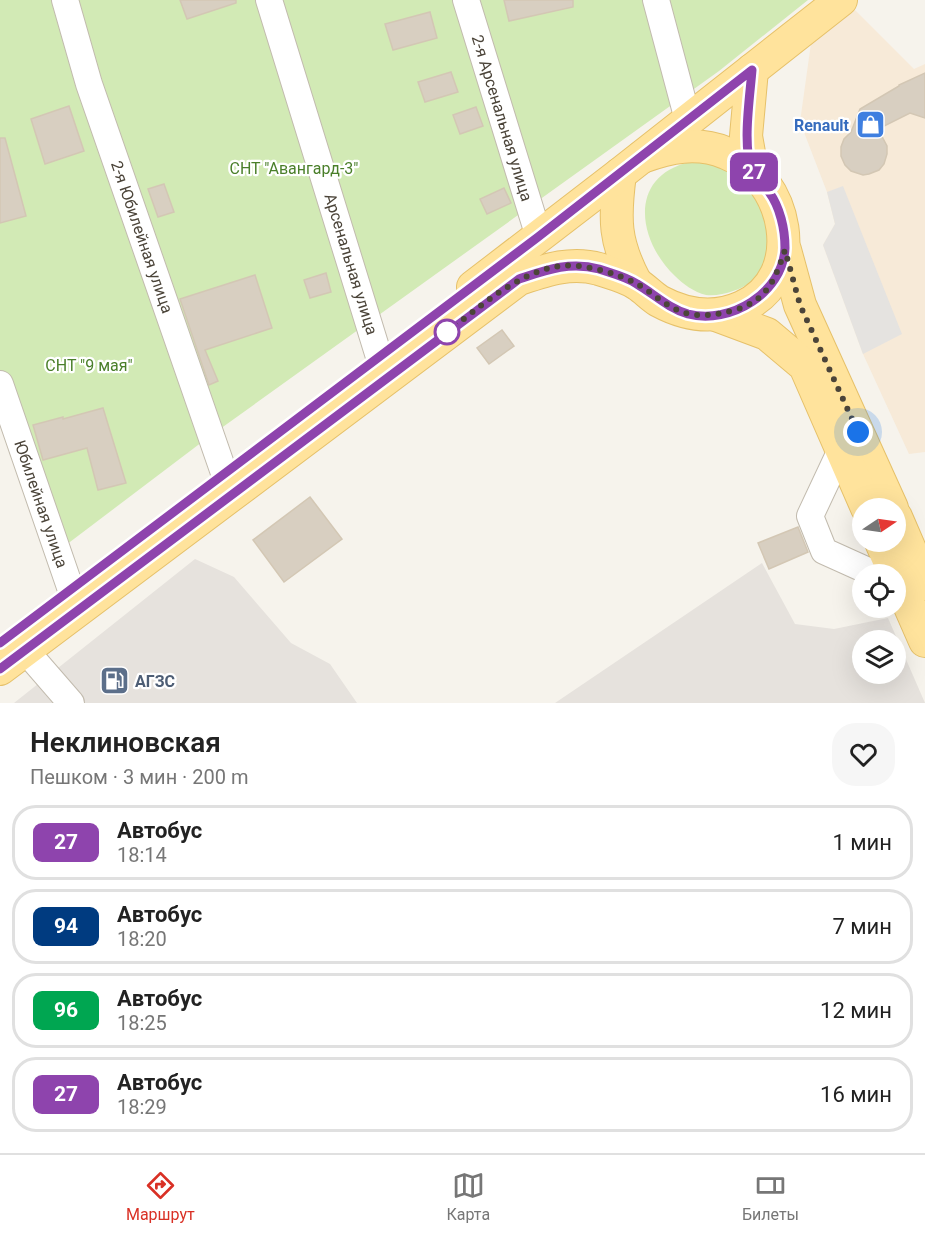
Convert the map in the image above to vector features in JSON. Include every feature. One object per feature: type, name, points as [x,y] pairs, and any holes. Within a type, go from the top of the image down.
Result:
[{"type":"main road","points":[[0,669],[13,646],[71,590],[538,237],[840,0]]},
{"type":"main road","points":[[752,70],[747,136],[752,170]]},
{"type":"main road","points":[[636,283],[618,239],[615,208],[631,165],[682,146],[704,147],[727,153],[752,170],[771,194],[783,223],[785,250],[800,305],[887,498]]},
{"type":"main road","points":[[716,315],[740,308],[760,297],[775,280],[785,250]]},
{"type":"main road","points":[[13,646],[519,279],[561,266],[597,268],[636,283],[658,300],[689,314],[716,315],[767,334],[805,366],[863,498]]},
{"type":"main road","points":[[906,598],[925,641]]},
{"type":"street","name":"2-я Юбилейная улица","points":[[65,0],[89,84],[224,473]]},
{"type":"street","name":"Арсенальная улица","points":[[269,0],[379,357]]},
{"type":"street","name":"2-я Арсенальная улица","points":[[466,0],[538,237]]},
{"type":"street","points":[[656,0],[688,120]]},
{"type":"street","name":"Юбилейная улица","points":[[0,384],[71,590]]},
{"type":"street","points":[[841,450],[810,516],[825,552],[856,564]]},
{"type":"street","points":[[13,646],[71,703]]},
{"type":"shaded area","points":[[855,10],[914,69],[925,64],[925,452],[909,454],[863,354],[823,245],[835,224],[827,192],[800,122],[812,36]]},
{"type":"shaded area","points":[[843,186],[902,334],[863,354],[823,245],[835,224],[827,192]]},
{"type":"shaded area","points":[[195,559],[234,577],[291,643],[330,664],[357,703],[14,703]]},
{"type":"shaded area","points":[[762,563],[795,624],[834,629],[888,618],[893,630],[852,630],[852,684],[906,684],[906,659],[925,703],[555,703]]},
{"type":"green space","name":"СНТ \"Авангард-3\"","points":[[0,0],[808,0],[719,71],[206,439],[62,548],[0,403]]},
{"type":"green space","points":[[690,162],[724,168],[741,179],[755,195],[768,229],[769,252],[765,267],[749,284],[727,293],[706,295],[682,282],[662,261],[647,228],[645,211],[648,195],[656,181],[670,169]]},
{"type":"building","points":[[180,0],[236,0],[236,3],[187,19]]},
{"type":"building","points":[[504,0],[573,0],[573,7],[509,21]]},
{"type":"building","points":[[430,12],[437,38],[393,50],[385,24]]},
{"type":"building","points":[[451,72],[458,92],[425,102],[418,82]]},
{"type":"building","name":"Renault","points":[[925,73],[925,118],[910,113],[878,129],[887,146],[884,164],[879,170],[869,174],[863,175],[851,171],[841,156],[841,147],[844,139],[851,132],[860,109],[899,85]]},
{"type":"building","points":[[69,106],[84,151],[45,164],[31,119]]},
{"type":"building","points":[[476,107],[483,126],[460,134],[453,115]]},
{"type":"building","points":[[0,138],[5,138],[26,216],[0,223]]},
{"type":"building","points":[[164,184],[174,212],[158,217],[148,189]]},
{"type":"building","points":[[504,188],[511,203],[487,214],[480,199]]},
{"type":"building","points":[[326,273],[331,292],[310,298],[304,280]]},
{"type":"building","points":[[255,275],[272,328],[205,350],[218,381],[209,385],[180,299]]},
{"type":"building","points":[[502,330],[514,346],[489,364],[477,348]]},
{"type":"building","points":[[103,408],[126,483],[98,490],[87,448],[43,460],[33,425]]},
{"type":"building","points":[[310,497],[342,539],[284,582],[253,540]]},
{"type":"building","points":[[798,527],[808,552],[769,569],[758,543]]},
{"type":"bus line","name":"27","points":[[0,643],[538,237],[752,70],[747,136],[752,170],[771,194],[783,223],[785,250],[775,280],[760,297],[740,308],[716,315],[689,314],[658,300],[636,283],[597,268],[561,266],[519,279],[0,669]]},
{"type":"place","name":"Renault","points":[[870,125]]},
{"type":"place","name":"АГЗС","points":[[114,681]]},
{"type":"route","points":[[447,332],[519,279],[561,266],[597,268],[636,283],[658,300],[689,314],[716,315],[740,308],[760,297],[775,280],[785,250],[800,305],[858,432]]},
{"type":"park label","name":"СНТ \"9 мая\"","points":[[89,365]]}]
